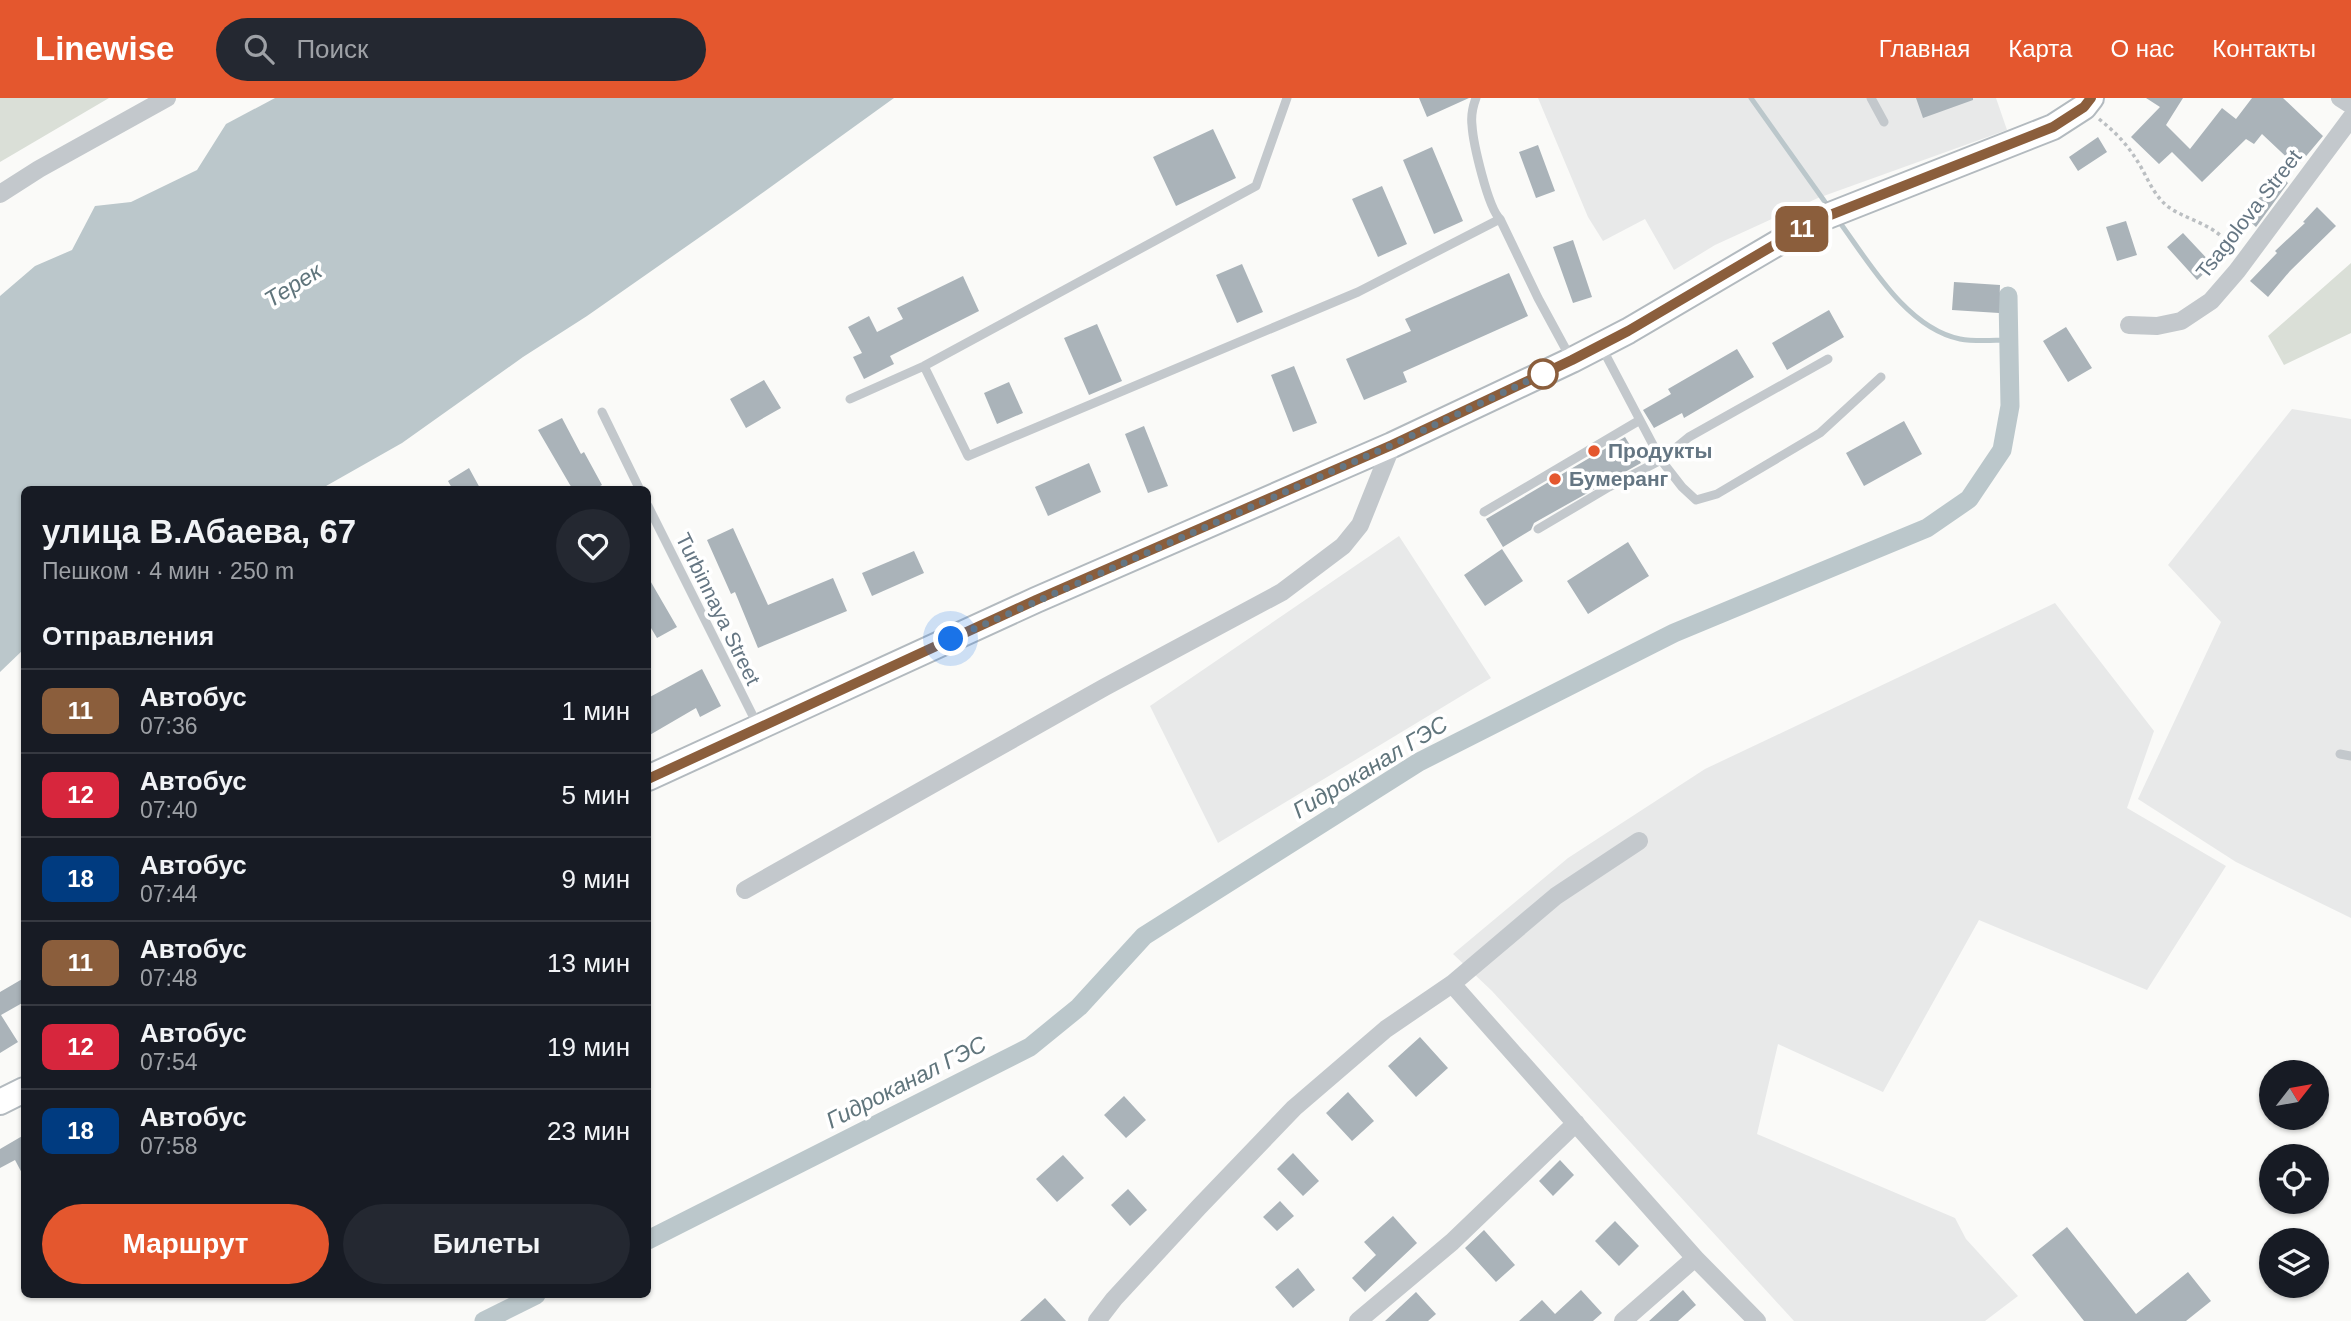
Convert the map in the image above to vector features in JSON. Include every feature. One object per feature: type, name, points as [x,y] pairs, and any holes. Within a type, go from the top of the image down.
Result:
[{"type":"main road","points":[[651,777],[1036,600],[1392,445],[1601,346],[1815,221],[2053,127],[2088,102]]},
{"type":"main road","points":[[0,1102],[21,1092]]},
{"type":"street","points":[[0,194],[39,169],[167,98]]},
{"type":"street","points":[[2340,98],[2351,105]]},
{"type":"street","name":"Tsagolova Street","points":[[2129,325],[2157,326],[2181,320],[2211,301],[2237,271],[2351,118]]},
{"type":"street","points":[[745,890],[1105,687],[1282,592],[1343,546],[1360,525],[1392,445]]},
{"type":"street","points":[[1097,1321],[1199,1207],[1294,1108],[1386,1029],[1452,984],[1556,896],[1639,841]]},
{"type":"street","points":[[1452,984],[1695,1258],[1757,1321]]},
{"type":"street","points":[[1358,1321],[1452,1242],[1576,1123]]},
{"type":"street","points":[[1623,1321],[1695,1258]]},
{"type":"lane","points":[[850,399],[923,366],[1256,186],[1287,98]]},
{"type":"lane","points":[[1476,98],[1472,124],[1483,178],[1495,214],[1572,360]]},
{"type":"lane","points":[[1871,98],[1884,122]]},
{"type":"lane","points":[[923,366],[968,456],[1358,292],[1500,219]]},
{"type":"lane","points":[[1601,346],[1661,460],[1696,500],[1717,494],[1820,433],[1881,377]]},
{"type":"lane","points":[[1538,529],[1661,460],[1689,437],[1828,359]]},
{"type":"lane","points":[[601,412],[638,486]]},
{"type":"lane","points":[[1484,512],[1640,420]]},
{"type":"lane","name":"Turbinnaya Street","points":[[651,512],[758,728]]},
{"type":"lane","points":[[2340,754],[2351,756]]},
{"type":"path","points":[[2088,102],[2136,158],[2162,203],[2211,229],[2229,245],[2237,271]]},
{"type":"shaded area","points":[[0,98],[109,98],[0,162]]},
{"type":"shaded area","points":[[1538,98],[1996,98],[2007,130],[1818,198],[1715,245],[1674,270],[1645,219],[1603,241],[1588,217]]},
{"type":"shaded area","points":[[2351,263],[2351,333],[2284,365],[2268,336]]},
{"type":"shaded area","points":[[2292,409],[2351,419],[2351,918],[2236,862],[2138,799],[2221,622],[2168,565]]},
{"type":"shaded area","points":[[1399,536],[1491,678],[1218,843],[1150,706]]},
{"type":"shaded area","points":[[2055,603],[2154,731],[2127,808],[2226,866],[2147,990],[1979,920],[1883,1092],[1778,1044],[1757,1134],[1955,1218],[1966,1239],[2018,1296],[1985,1321],[1794,1321],[1492,991],[1453,954],[1568,858],[1705,769]]},
{"type":"water","name":"Терек","points":[[275,98],[894,98],[740,209],[402,443],[326,486],[21,486],[21,652],[0,672],[0,296],[35,266],[72,250],[95,206],[131,202],[197,170],[226,124]]},
{"type":"building","points":[[1419,98],[1469,98],[1427,117]]},
{"type":"building","points":[[1916,98],[1973,98],[1973,100],[1923,118]]},
{"type":"building","points":[[2146,98],[2183,98],[2166,125],[2190,149],[2222,108],[2236,119],[2252,98],[2283,98],[2323,136],[2297,167],[2262,134],[2254,144],[2246,139],[2202,182],[2172,152],[2159,164],[2131,137],[2160,107]]},
{"type":"building","points":[[1213,129],[1236,178],[1176,206],[1153,157]]},
{"type":"building","points":[[2098,137],[2107,152],[2078,171],[2069,157]]},
{"type":"building","points":[[1538,145],[1555,191],[1536,198],[1519,152]]},
{"type":"building","points":[[1432,147],[1463,221],[1434,234],[1403,160]]},
{"type":"building","points":[[2280,176],[2288,183],[2256,227],[2243,215]]},
{"type":"building","points":[[1382,186],[1407,244],[1378,257],[1352,199]]},
{"type":"building","points":[[2317,207],[2336,226],[2268,297],[2250,281]]},
{"type":"building","points":[[2126,221],[2137,255],[2117,261],[2106,227]]},
{"type":"building","points":[[2183,233],[2213,265],[2197,280],[2167,247]]},
{"type":"building","points":[[1573,240],[1592,297],[1573,303],[1553,247]]},
{"type":"building","points":[[1242,264],[1263,312],[1237,323],[1216,275]]},
{"type":"building","points":[[1509,273],[1528,316],[1403,372],[1407,382],[1364,400],[1346,359],[1411,331],[1405,319]]},
{"type":"building","points":[[963,276],[979,311],[890,356],[894,364],[864,379],[853,357],[862,353],[848,327],[869,316],[877,332],[903,319],[897,308]]},
{"type":"building","points":[[1954,282],[2000,285],[1999,313],[1952,310]]},
{"type":"building","points":[[1829,310],[1844,337],[1787,370],[1772,343]]},
{"type":"building","points":[[1097,324],[1122,381],[1089,395],[1064,338]]},
{"type":"building","points":[[2066,327],[2092,368],[2068,382],[2043,341]]},
{"type":"building","points":[[1737,349],[1754,377],[1684,418],[1682,413],[1654,428],[1643,410],[1671,394],[1668,389]]},
{"type":"building","points":[[1294,366],[1317,423],[1293,432],[1271,375]]},
{"type":"building","points":[[764,380],[781,408],[746,428],[730,399]]},
{"type":"building","points":[[1009,382],[1023,413],[997,424],[984,393]]},
{"type":"building","points":[[562,418],[581,454],[584,452],[602,485],[571,486],[538,430]]},
{"type":"building","points":[[1904,421],[1922,454],[1864,486],[1846,453]]},
{"type":"building","points":[[1144,426],[1168,486],[1148,493],[1125,434]]},
{"type":"building","points":[[1625,437],[1641,463],[1534,523],[1531,530],[1503,547],[1486,519]]},
{"type":"building","points":[[1089,463],[1101,492],[1048,516],[1035,487]]},
{"type":"building","points":[[469,468],[479,486],[451,486],[448,481]]},
{"type":"building","points":[[733,528],[768,605],[833,578],[847,611],[758,648],[735,592],[731,594],[707,540]]},
{"type":"building","points":[[1628,542],[1649,576],[1588,614],[1567,581]]},
{"type":"building","points":[[1502,549],[1523,581],[1485,606],[1464,575]]},
{"type":"building","points":[[914,551],[924,573],[872,596],[862,573]]},
{"type":"building","points":[[651,582],[677,627],[657,638],[651,628]]},
{"type":"building","points":[[702,669],[721,706],[700,717],[696,708],[651,734],[651,696]]},
{"type":"building","points":[[21,980],[21,1004],[1,1015],[18,1042],[0,1053],[0,992]]},
{"type":"building","points":[[1420,1037],[1448,1068],[1416,1097],[1388,1066]]},
{"type":"building","points":[[1348,1092],[1374,1121],[1352,1141],[1326,1113]]},
{"type":"building","points":[[1124,1096],[1146,1120],[1126,1138],[1104,1115]]},
{"type":"building","points":[[21,1137],[21,1171],[15,1160],[0,1168],[0,1149]]},
{"type":"building","points":[[1293,1153],[1319,1181],[1303,1196],[1277,1169]]},
{"type":"building","points":[[1063,1155],[1084,1178],[1057,1202],[1036,1179]]},
{"type":"building","points":[[1560,1160],[1574,1175],[1553,1196],[1539,1181]]},
{"type":"building","points":[[1128,1189],[1147,1210],[1130,1226],[1111,1205]]},
{"type":"building","points":[[1280,1201],[1294,1216],[1277,1231],[1263,1217]]},
{"type":"building","points":[[1393,1216],[1417,1243],[1365,1292],[1352,1278],[1376,1255],[1364,1242]]},
{"type":"building","points":[[1615,1221],[1639,1246],[1619,1266],[1595,1241]]},
{"type":"building","points":[[2067,1227],[2136,1314],[2188,1272],[2211,1301],[2186,1321],[2084,1321],[2032,1255]]},
{"type":"building","points":[[1484,1230],[1515,1265],[1496,1282],[1465,1248]]},
{"type":"building","points":[[1298,1268],[1315,1290],[1293,1308],[1275,1287]]},
{"type":"building","points":[[1581,1290],[1602,1313],[1593,1321],[1519,1321],[1542,1300],[1555,1314]]},
{"type":"building","points":[[1683,1290],[1696,1305],[1678,1321],[1649,1321]]},
{"type":"building","points":[[1416,1292],[1436,1314],[1428,1321],[1385,1321]]},
{"type":"building","points":[[1045,1298],[1066,1321],[1020,1321]]},
{"type":"waterway","points":[[1751,98],[1830,209]]},
{"type":"waterway","points":[[1838,220],[1890,291],[1923,322],[1960,339],[2010,340]]},
{"type":"waterway","name":"Гидроканал ГЭС","points":[[651,1238],[1030,1047],[1079,1007],[1144,936],[1419,762],[1674,633],[1927,528],[1969,499],[2002,450],[2010,406],[2008,296]]},
{"type":"waterway","name":"Гидроканал ГЭС","points":[[484,1321],[530,1298]]},
{"type":"bus line","name":"11","points":[[651,778],[1036,600],[1392,445],[1601,346],[1815,221],[2053,127],[2084,107],[2091,98]]},
{"type":"place","name":"Продукты","points":[[1594,451]]},
{"type":"place","name":"Бумеранг","points":[[1555,479]]},
{"type":"route","points":[[951,639],[1392,445],[1549,371],[1543,374]]}]
